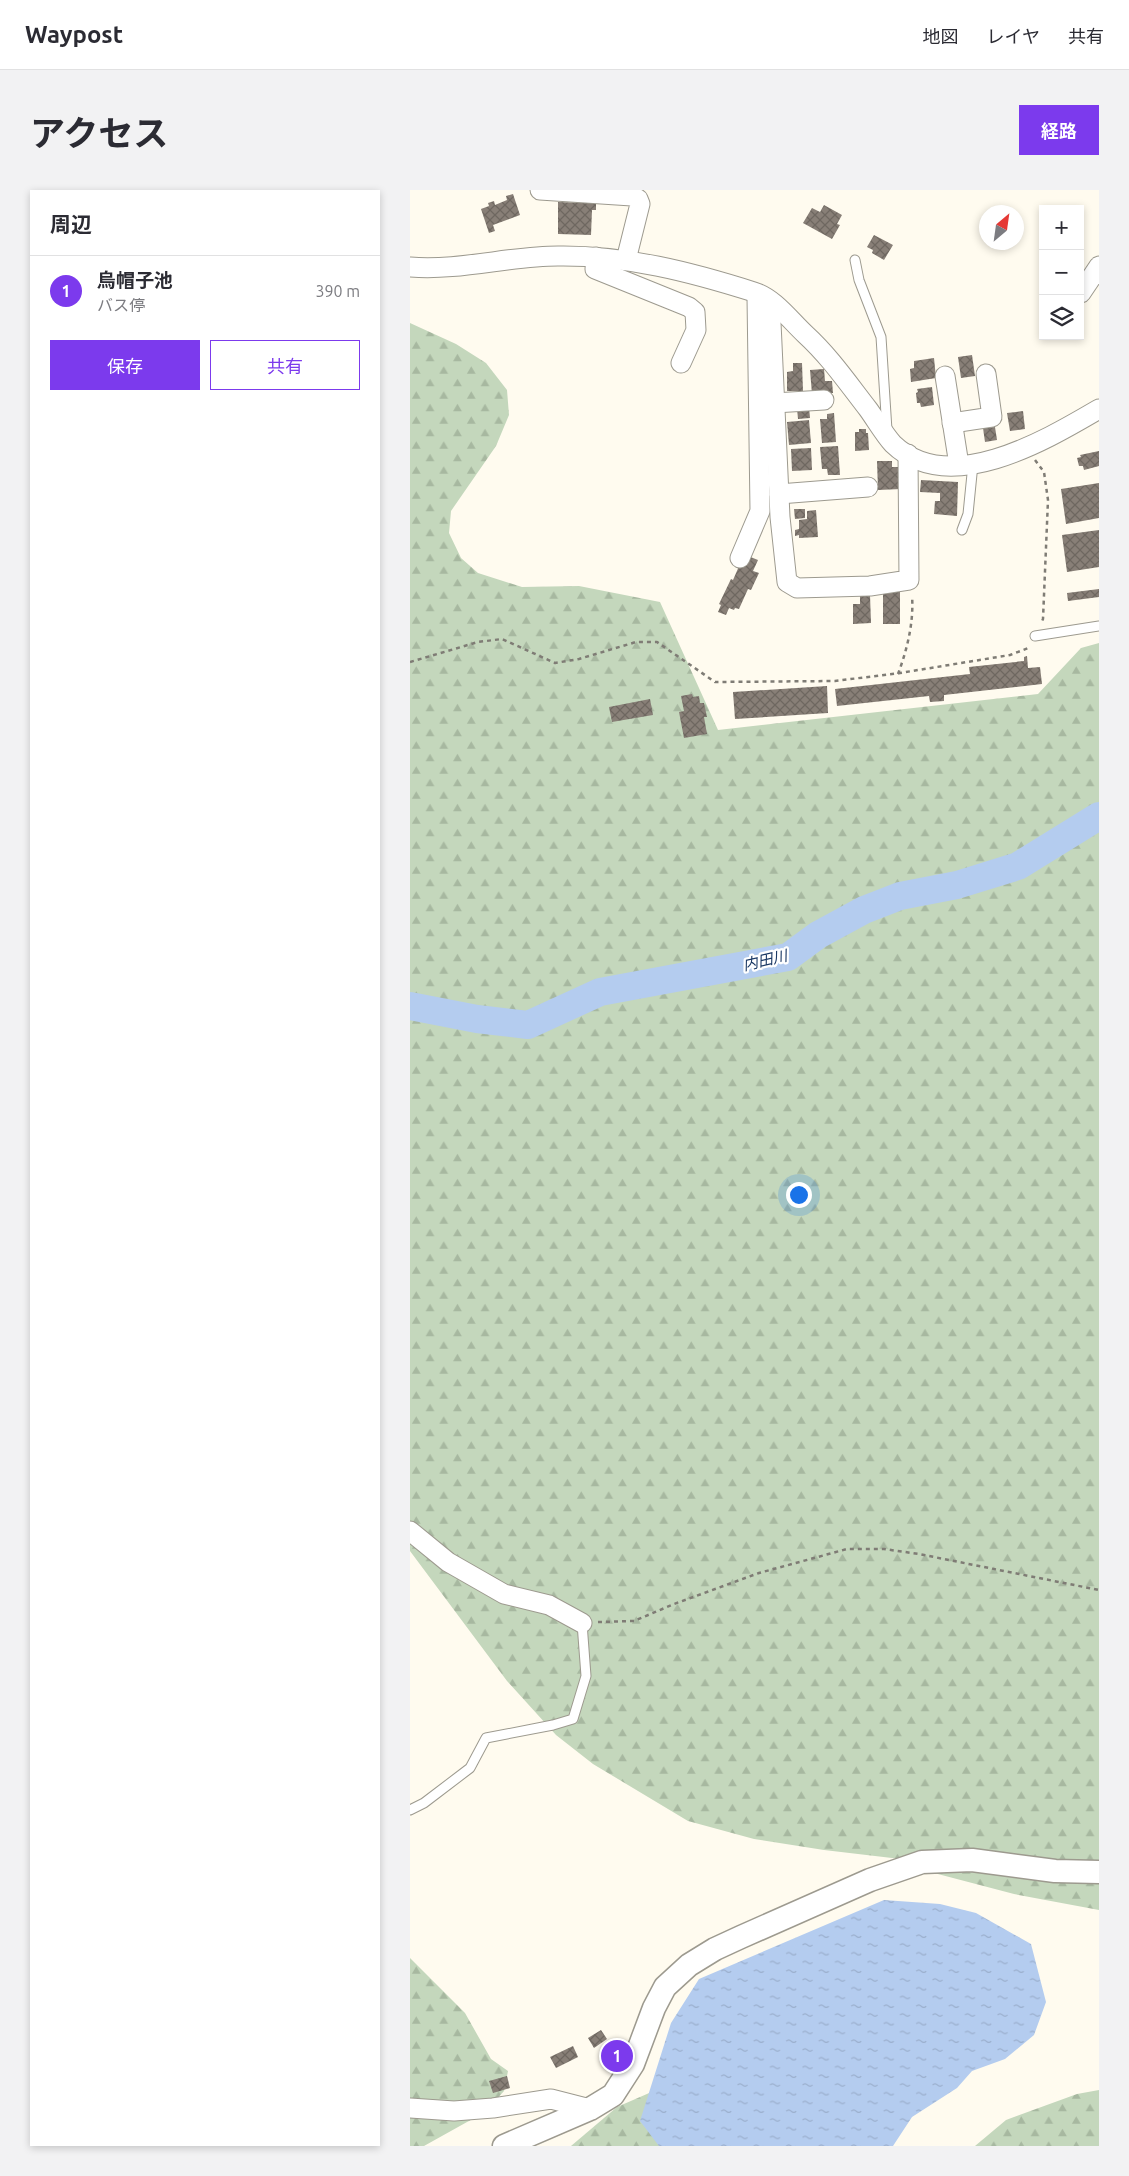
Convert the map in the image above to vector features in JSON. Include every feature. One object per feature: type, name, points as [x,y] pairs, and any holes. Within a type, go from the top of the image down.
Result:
[{"type":"street","points":[[540,190],[632,196],[638,200],[640,204],[626,260]]},
{"type":"street","points":[[410,267],[451,267],[557,256],[596,257],[626,260],[686,272],[763,297],[828,356],[894,444],[914,458],[934,465],[966,464],[1028,448],[1099,409]]},
{"type":"street","points":[[596,257],[595,269],[689,307],[695,312],[696,330],[681,363]]},
{"type":"street","points":[[1084,288],[1099,266]]},
{"type":"street","points":[[763,297],[774,403],[779,494],[787,582],[797,588],[870,586],[909,580],[908,454]]},
{"type":"street","points":[[740,558],[760,511],[763,297]]},
{"type":"street","points":[[952,423],[992,417],[986,374]]},
{"type":"street","points":[[945,376],[952,423],[966,464]]},
{"type":"street","points":[[774,403],[824,400]]},
{"type":"street","points":[[779,494],[868,488]]},
{"type":"street","points":[[410,1531],[448,1562],[504,1594],[549,1605],[582,1623]]},
{"type":"street","points":[[504,2146],[590,2109],[613,2095],[633,2064],[654,2008],[665,1987],[689,1965],[715,1949],[741,1937],[870,1880],[922,1862],[972,1860],[1056,1871],[1099,1872]]},
{"type":"street","points":[[410,2108],[454,2111],[493,2108],[551,2099],[590,2109]]},
{"type":"lane","points":[[855,260],[859,280],[881,337],[887,435]]},
{"type":"lane","points":[[962,530],[968,514],[966,464]]},
{"type":"lane","points":[[1036,636],[1099,626]]},
{"type":"lane","points":[[410,1810],[424,1803],[470,1768],[486,1738],[553,1725],[573,1719],[586,1676],[582,1623]]},
{"type":"path","points":[[410,662],[478,642],[502,638],[555,663],[579,659],[636,642],[657,642],[715,682],[835,681],[898,674],[1010,655],[1030,648],[1043,619],[1048,500],[1044,472],[1028,448]]},
{"type":"path","points":[[898,674],[905,655],[911,621],[912,599],[909,580]]},
{"type":"path","points":[[582,1623],[634,1621],[674,1604],[759,1573],[847,1549],[884,1549],[919,1554],[1099,1590]]},
{"type":"green space","points":[[410,323],[456,344],[486,363],[507,390],[509,415],[496,446],[451,511],[449,533],[461,558],[478,573],[522,587],[579,586],[660,602],[718,730],[1038,694],[1081,648],[1099,643],[1099,1910],[1014,1894],[934,1873],[909,1860],[824,1850],[754,1839],[688,1821],[593,1764],[556,1735],[507,1681],[410,1551]]},
{"type":"green space","points":[[410,1958],[465,2013],[491,2059],[508,2071],[504,2091],[485,2112],[424,2146],[410,2146]]},
{"type":"green space","points":[[663,2087],[866,2146],[571,2146],[617,2107]]},
{"type":"green space","points":[[1099,2090],[1099,2146],[975,2146],[1006,2120],[1077,2094]]},
{"type":"water","points":[[884,1900],[940,1904],[976,1913],[1031,1944],[1046,2002],[1034,2035],[1005,2059],[972,2071],[957,2088],[912,2117],[893,2146],[659,2146],[640,2121],[671,2023],[699,1979]]},
{"type":"building","points":[[513,194],[520,215],[493,225],[495,231],[489,233],[481,209],[489,206],[488,203],[494,201],[495,205],[507,200],[506,196]]},
{"type":"building","points":[[591,200],[596,200],[596,210],[592,210],[591,235],[558,234],[558,202],[591,203]]},
{"type":"building","points":[[824,205],[842,215],[837,224],[840,225],[832,239],[803,223],[812,208],[820,212]]},
{"type":"building","points":[[874,235],[893,245],[884,260],[872,253],[873,250],[867,247]]},
{"type":"building","points":[[972,355],[975,376],[961,378],[958,357]]},
{"type":"building","points":[[934,358],[936,378],[911,382],[910,369],[914,368],[914,361]]},
{"type":"building","points":[[793,363],[802,363],[803,391],[787,391],[787,372],[793,371]]},
{"type":"building","points":[[824,369],[825,381],[832,381],[833,393],[812,394],[810,370]]},
{"type":"building","points":[[932,387],[934,405],[921,407],[920,403],[917,403],[917,389]]},
{"type":"building","points":[[809,407],[810,418],[798,419],[797,408]]},
{"type":"building","points":[[1023,411],[1025,429],[1010,431],[1007,413]]},
{"type":"building","points":[[834,413],[836,442],[822,443],[820,419],[827,419],[827,414]]},
{"type":"building","points":[[809,420],[811,443],[789,445],[787,422]]},
{"type":"building","points":[[995,427],[997,440],[985,442],[983,428]]},
{"type":"building","points":[[859,429],[866,429],[866,433],[868,433],[869,450],[855,451],[855,432],[859,432]]},
{"type":"building","points":[[838,446],[840,475],[828,475],[827,469],[822,469],[820,447]]},
{"type":"building","points":[[811,448],[812,470],[792,471],[791,449]]},
{"type":"building","points":[[1099,451],[1099,466],[1084,470],[1083,466],[1079,466],[1077,458],[1081,457],[1080,455]]},
{"type":"building","points":[[877,461],[892,461],[892,467],[898,467],[898,471],[901,471],[902,489],[878,490]]},
{"type":"building","points":[[921,480],[958,482],[957,516],[934,514],[935,501],[940,501],[940,493],[920,492]]},
{"type":"building","points":[[1099,483],[1099,518],[1066,524],[1061,489]]},
{"type":"building","points":[[794,509],[805,509],[805,518],[795,519]]},
{"type":"building","points":[[816,510],[818,537],[799,538],[799,535],[795,536],[795,530],[799,529],[799,520],[807,519],[807,511]]},
{"type":"building","points":[[1099,530],[1099,567],[1067,572],[1062,535]]},
{"type":"building","points":[[748,556],[758,560],[753,571],[759,573],[751,590],[748,589],[739,609],[729,608],[726,615],[718,612],[721,605],[719,604],[731,579],[733,580],[740,564]]},
{"type":"building","points":[[1099,589],[1099,597],[1068,601],[1067,593]]},
{"type":"building","points":[[883,590],[900,590],[900,624],[883,624]]},
{"type":"building","points":[[860,595],[870,595],[871,623],[853,624],[853,604],[860,604]]},
{"type":"building","points":[[1027,656],[1028,668],[1040,667],[1042,684],[944,695],[944,701],[930,702],[929,696],[837,706],[835,689],[970,674],[969,667],[1024,661],[1024,657]]},
{"type":"building","points":[[827,686],[828,713],[735,719],[733,692]]},
{"type":"building","points":[[692,694],[693,697],[699,696],[700,703],[704,703],[707,717],[704,717],[707,734],[684,738],[679,712],[684,711],[681,696]]},
{"type":"building","points":[[650,699],[653,715],[612,722],[609,707]]},
{"type":"building","points":[[601,2030],[607,2039],[594,2048],[588,2038]]},
{"type":"building","points":[[573,2046],[578,2057],[556,2068],[550,2057]]},
{"type":"building","points":[[507,2076],[510,2088],[493,2093],[489,2081]]},
{"type":"waterway","name":"内田川","points":[[410,1006],[477,1019],[528,1025],[600,992],[788,957],[818,935],[864,910],[900,896],[957,885],[1018,866],[1099,816]]},
{"type":"place","name":"烏帽子池","points":[[617,2056]]}]
